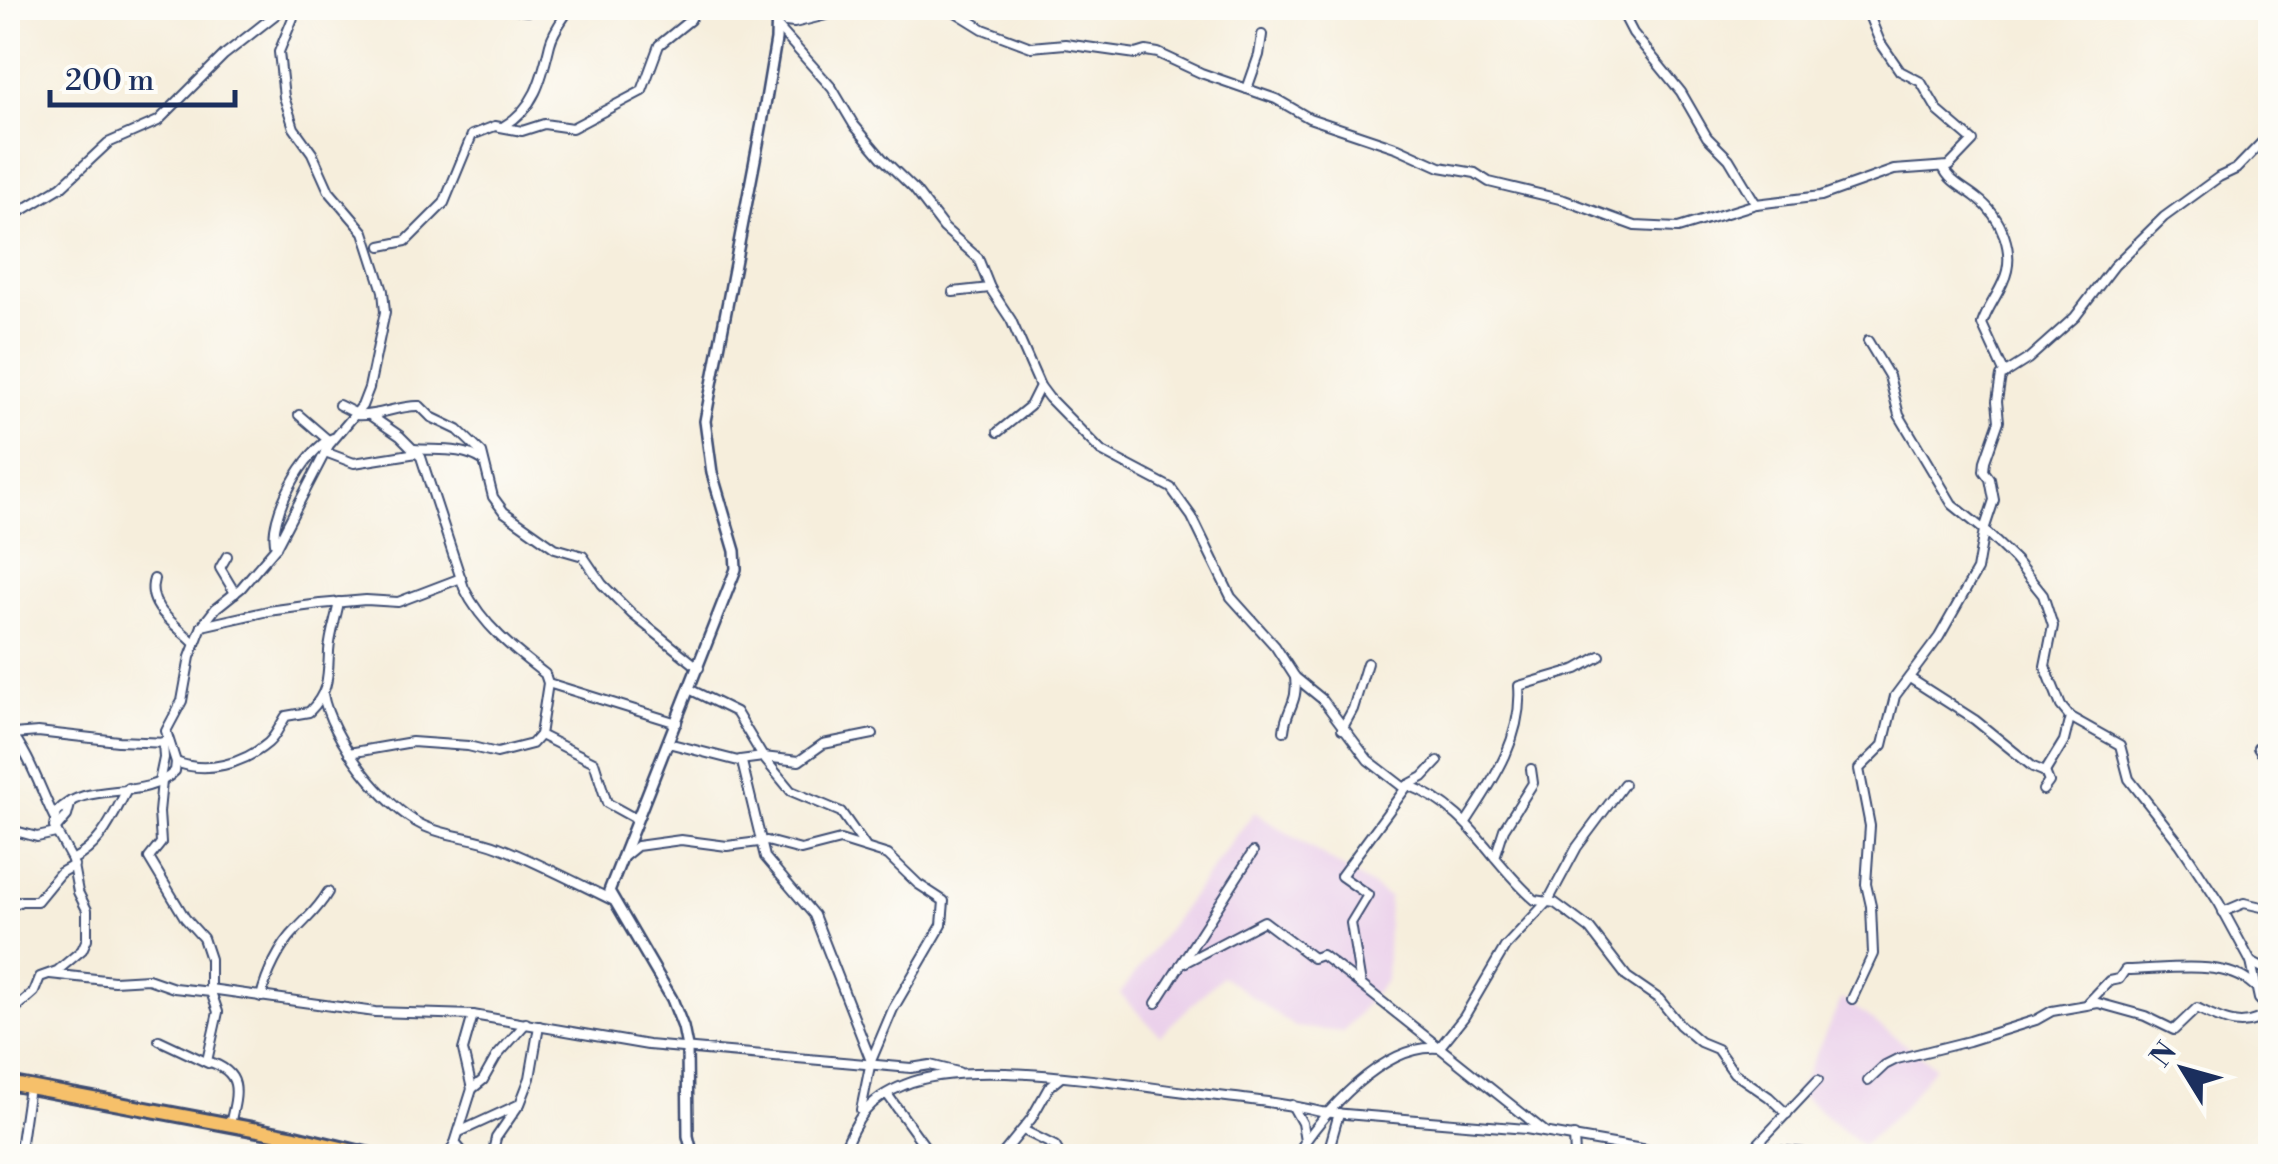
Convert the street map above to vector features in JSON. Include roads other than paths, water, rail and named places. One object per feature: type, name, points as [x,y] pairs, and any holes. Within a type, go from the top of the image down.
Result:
[{"type":"highway","points":[[9,1081],[374,1156]]},
{"type":"street","points":[[8,219],[60,187],[108,143],[158,121],[224,55],[284,8]]},
{"type":"street","points":[[276,547],[273,535],[286,496],[305,462],[357,415],[369,388],[385,312],[385,298],[364,232],[329,191],[288,110],[280,81],[279,52],[297,8]]},
{"type":"street","points":[[510,8],[537,8]]},
{"type":"street","points":[[504,126],[535,95],[551,40],[568,8],[552,8]]},
{"type":"street","points":[[381,246],[406,241],[444,203],[472,136],[486,128],[504,126],[522,131],[548,124],[572,128],[640,93],[659,46],[690,20],[696,8]]},
{"type":"street","points":[[777,10],[785,22],[794,23],[854,8]]},
{"type":"street","points":[[949,8],[983,29],[1031,47],[1065,44],[1136,54],[1146,51],[1440,167],[1475,173],[1488,182],[1518,186],[1635,226],[1678,228],[1756,204],[1821,196],[1894,170],[1949,166],[1960,158],[1974,140],[1938,111],[1921,82],[1900,71],[1880,42],[1866,8]]},
{"type":"street","points":[[1620,8],[1633,34],[1681,92],[1707,138],[1729,159],[1756,204]]},
{"type":"street","points":[[693,1156],[688,1136],[687,1047],[675,1005],[612,900],[611,882],[736,569],[709,458],[705,420],[749,197],[778,26],[777,10]]},
{"type":"street","points":[[778,26],[832,88],[854,125],[882,158],[916,190],[944,228],[978,258],[1040,386],[1101,451],[1171,488],[1192,517],[1231,597],[1275,646],[1295,677],[1322,699],[1368,760],[1466,822],[1535,900],[1548,901],[1590,929],[1627,976],[1659,999],[1700,1042],[1717,1049],[1734,1074],[1787,1114]]},
{"type":"street","points":[[1247,89],[1262,35]]},
{"type":"street","points":[[1852,999],[1873,954],[1866,884],[1870,826],[1860,769],[1883,745],[1895,696],[1940,637],[1976,570],[1994,500],[1984,460],[1999,421],[1998,388],[2005,374],[2075,317],[2114,266],[2164,217],[2236,168],[2270,134]]},
{"type":"street","points":[[1943,167],[1946,176],[1989,208],[2003,227],[2007,260],[2004,280],[1990,300],[1982,324],[2005,374]]},
{"type":"street","points":[[953,292],[990,288]]},
{"type":"street","points":[[1868,341],[1889,376],[1899,416],[1952,504],[2015,560],[2042,596],[2053,626],[2044,666],[2070,718],[2120,745],[2133,786],[2180,844],[2223,912],[2251,962],[2259,999],[2270,1010],[2251,1020],[2225,1023],[2197,1008],[2174,1030],[2107,1003],[2052,1011],[2036,1020],[1969,1041],[1897,1059],[1868,1080]]},
{"type":"street","points":[[998,432],[1030,406],[1040,386]]},
{"type":"street","points":[[339,404],[357,415],[371,416],[398,407],[420,406],[431,417],[464,434],[482,453],[493,497],[504,512],[555,548],[583,556],[602,584],[632,614],[699,668]]},
{"type":"street","points":[[299,415],[331,439]]},
{"type":"street","points":[[349,753],[412,742],[498,752],[532,744],[540,735],[548,683],[546,674],[516,652],[480,616],[461,578],[416,451],[371,416]]},
{"type":"street","points":[[210,1063],[206,1058],[218,1012],[210,990],[212,968],[206,946],[156,874],[150,858],[161,843],[160,782],[168,724],[182,701],[202,626],[276,547],[331,439]]},
{"type":"street","points":[[325,452],[354,463],[416,451],[472,454],[484,462]]},
{"type":"street","points":[[227,556],[220,568],[235,594]]},
{"type":"street","points":[[202,626],[268,611],[339,602],[398,602],[461,578]]},
{"type":"street","points":[[154,579],[152,594],[156,606],[195,644]]},
{"type":"street","points":[[176,762],[206,769],[256,751],[269,742],[286,716],[309,712],[329,680],[329,650],[339,602]]},
{"type":"street","points":[[1466,822],[1505,760],[1518,722],[1519,686],[1577,669],[1600,656]]},
{"type":"street","points":[[1342,729],[1353,709],[1367,664]]},
{"type":"street","points":[[1284,732],[1295,704],[1295,677]]},
{"type":"street","points":[[1910,679],[2045,772],[2050,782],[2043,790]]},
{"type":"street","points":[[548,683],[676,723]]},
{"type":"street","points":[[689,689],[736,712],[763,756],[796,795],[841,812],[865,846]]},
{"type":"street","points":[[323,694],[328,719],[349,753],[366,775],[416,822],[503,848],[612,900]]},
{"type":"street","points":[[2045,772],[2064,742],[2070,718]]},
{"type":"street","points":[[8,1016],[34,992],[40,977],[82,950],[87,939],[86,910],[78,892],[73,862],[11,735],[38,732],[165,742]]},
{"type":"street","points":[[668,744],[740,760],[763,756],[804,760],[821,745],[873,734]]},
{"type":"street","points":[[540,735],[594,762],[607,803],[636,819]]},
{"type":"street","points":[[55,819],[60,808],[71,801],[160,782],[174,771],[176,762],[165,742]]},
{"type":"street","points":[[2258,748],[2270,766]]},
{"type":"street","points":[[740,760],[760,842],[770,866],[814,915],[872,1063]]},
{"type":"street","points":[[1361,985],[1351,923],[1368,896],[1341,876],[1406,786],[1423,777],[1438,761]]},
{"type":"street","points":[[1495,857],[1504,829],[1532,783],[1531,768]]},
{"type":"street","points":[[1438,1048],[1464,1017],[1505,947],[1548,901],[1577,847],[1624,784]]},
{"type":"street","points":[[8,908],[20,901],[37,901],[60,874],[99,841],[128,788]]},
{"type":"street","points":[[8,829],[29,836],[56,832],[71,801]]},
{"type":"street","points":[[621,859],[638,846],[681,840],[727,846],[772,842],[794,850],[817,848],[835,840],[888,855],[945,903],[942,924],[892,1009],[872,1063],[860,1115],[841,1156]]},
{"type":"street","points":[[1156,1003],[1253,852]]},
{"type":"street","points":[[261,996],[283,948],[328,892]]},
{"type":"street","points":[[2223,912],[2244,902],[2266,908],[2270,905]]},
{"type":"street","points":[[1180,964],[1264,921],[1313,958],[1322,956],[1361,985],[1544,1131]]},
{"type":"street","points":[[2251,962],[2270,972]]},
{"type":"street","points":[[2076,1009],[2094,999],[2109,980],[2119,979],[2125,970],[2177,970],[2194,965],[2234,972],[2254,984]]},
{"type":"street","points":[[50,974],[114,981],[148,979],[174,988],[375,1012],[472,1015],[601,1038],[776,1058],[900,1067],[930,1065],[966,1074]]},
{"type":"street","points":[[448,1156],[456,1143],[472,1090],[464,1050],[472,1015]]},
{"type":"street","points":[[472,1090],[526,1023]]},
{"type":"street","points":[[492,1156],[502,1127],[518,1106],[530,1078],[540,1026]]},
{"type":"street","points":[[159,1040],[201,1062],[224,1066],[234,1080],[236,1098],[230,1124]]},
{"type":"street","points":[[1296,1156],[1305,1141],[1366,1076],[1412,1048],[1438,1048]]},
{"type":"street","points":[[900,1067],[923,1079]]},
{"type":"street","points":[[860,1115],[899,1086],[923,1079],[966,1074],[1060,1078],[1335,1112],[1544,1131],[1682,1156]]},
{"type":"street","points":[[1001,1156],[1023,1130],[1048,1087],[1060,1078]]},
{"type":"street","points":[[1736,1156],[1754,1148],[1818,1080]]},
{"type":"street","points":[[19,1156],[29,1086]]},
{"type":"street","points":[[887,1094],[932,1156]]},
{"type":"street","points":[[1292,1105],[1302,1123],[1305,1141]]},
{"type":"street","points":[[459,1132],[518,1106]]},
{"type":"street","points":[[1327,1156],[1335,1112]]},
{"type":"street","points":[[484,1118],[502,1127]]},
{"type":"street","points":[[1023,1130],[1055,1146],[1055,1156]]},
{"type":"street","points":[[1574,1136],[1575,1156]]},
{"type":"street","points":[[292,1156],[294,1137]]},
{"type":"street","points":[[456,1143],[466,1156]]},
{"type":"street","points":[[1754,1148],[1836,1156]]}]
